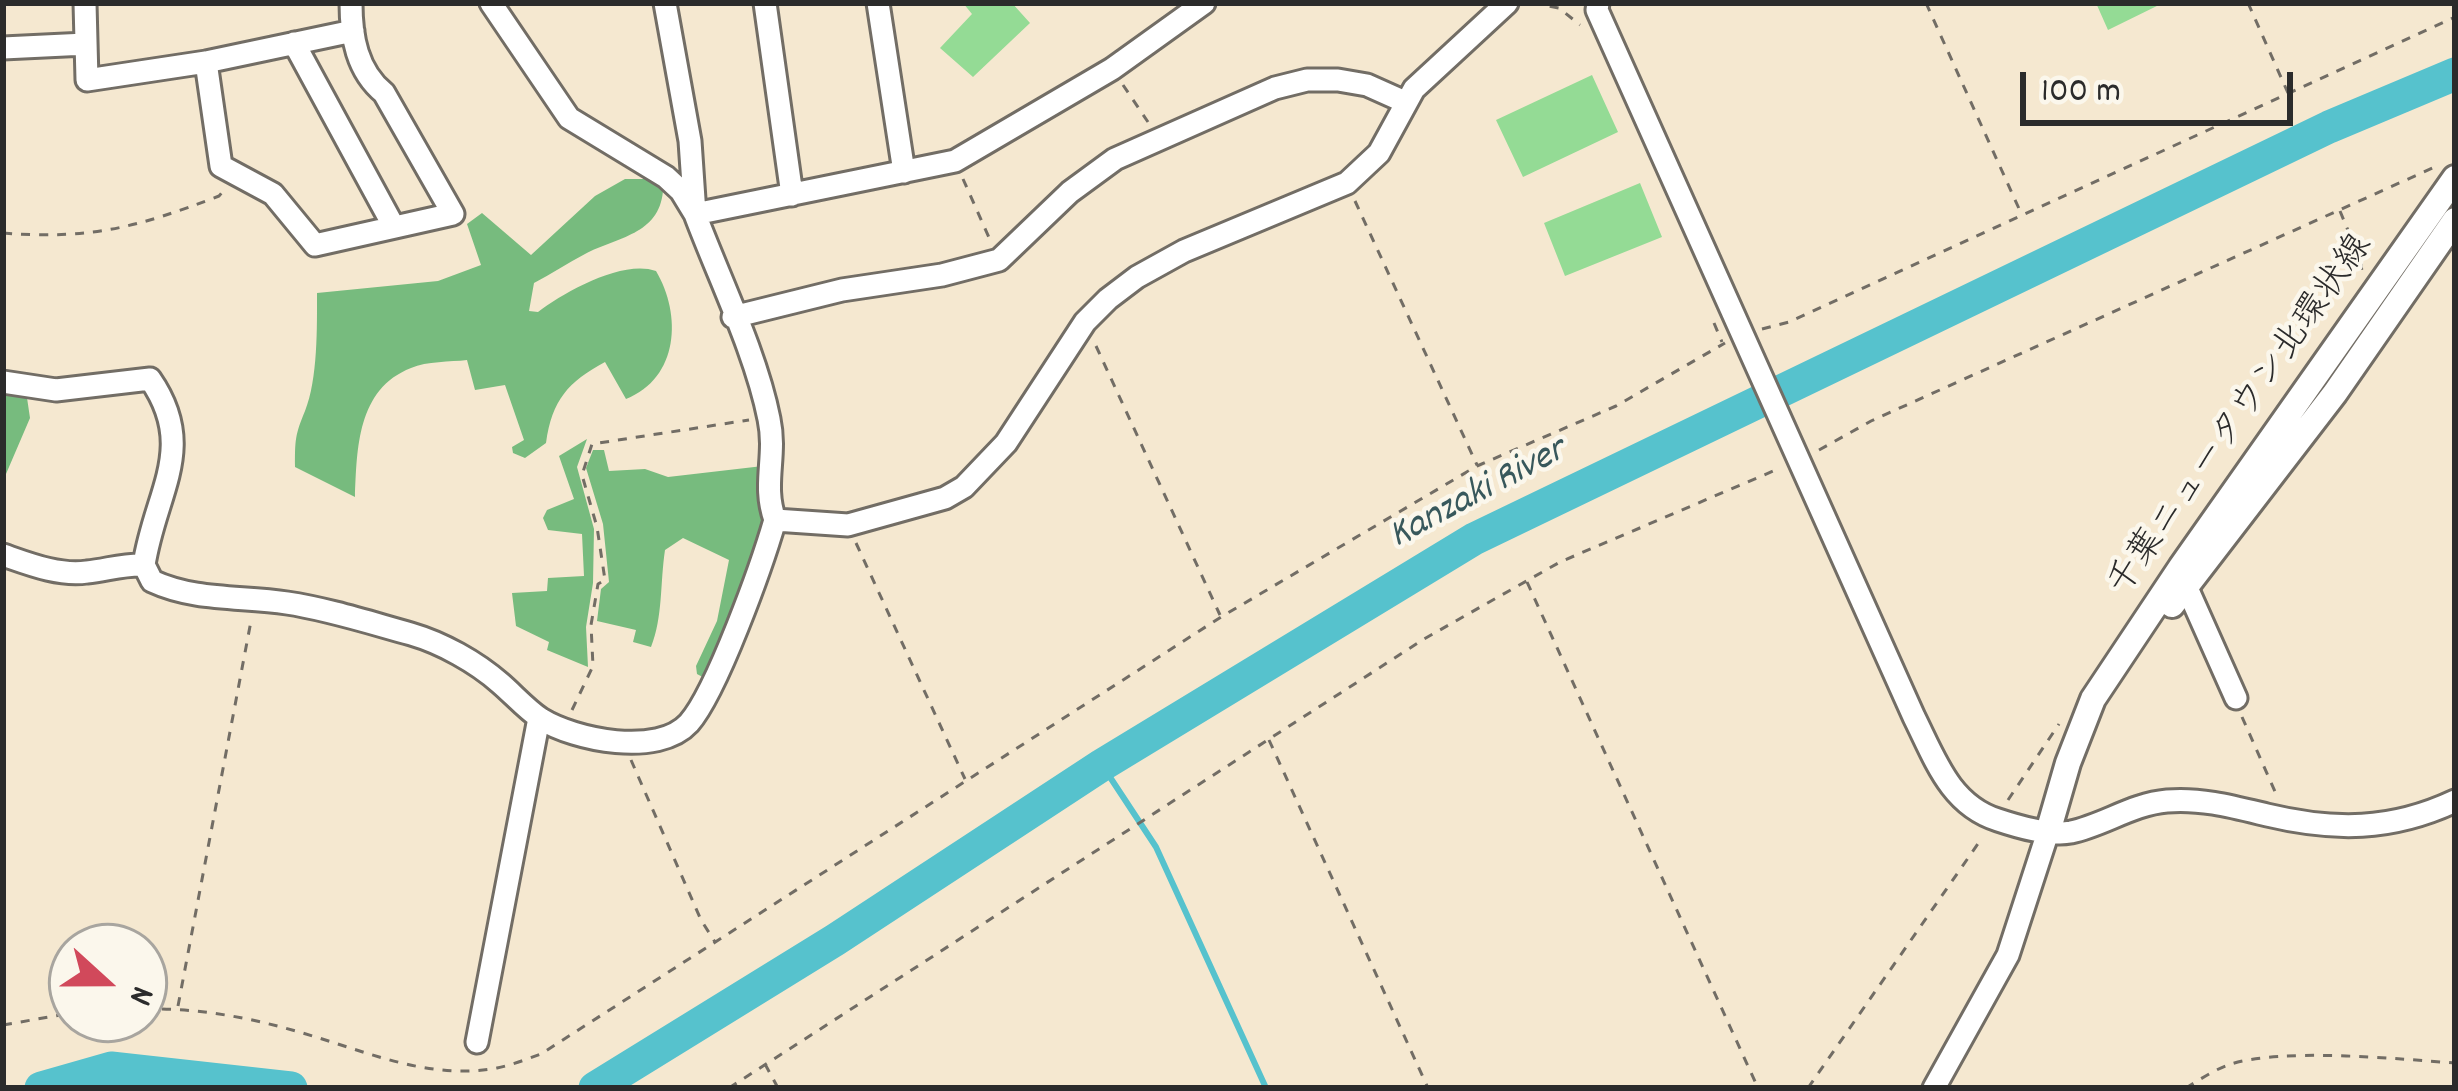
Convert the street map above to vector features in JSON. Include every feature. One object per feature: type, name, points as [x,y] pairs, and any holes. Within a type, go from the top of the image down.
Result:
[{"type":"main road","name":"千葉ニュータウン北環状線","points":[[2048,832],[2093,699],[2394,262],[2449,170]]},
{"type":"main road","name":"千葉ニュータウン北環状線","points":[[2093,699],[2187,587],[2335,394],[2455,220]]},
{"type":"street","points":[[85,3],[87,80],[206,62],[353,31]]},
{"type":"street","points":[[206,62],[220,166],[273,194],[315,245],[453,214],[384,93],[367,79],[353,31],[351,3]]},
{"type":"street","points":[[3,382],[56,390],[150,380],[173,419],[174,448],[144,565],[152,581],[176,592],[290,603],[433,642],[494,678],[539,718],[605,742],[677,732],[689,722],[728,644],[775,520],[766,496],[773,444],[769,417],[695,214],[681,191],[569,118],[490,3]]},
{"type":"street","points":[[665,3],[689,141],[695,214]]},
{"type":"street","points":[[765,3],[792,195]]},
{"type":"street","points":[[878,3],[904,172]]},
{"type":"street","points":[[1163,3],[1178,24]]},
{"type":"street","points":[[695,214],[955,161],[1112,69],[1204,3]]},
{"type":"street","points":[[775,520],[848,525],[945,498],[964,488],[1006,443],[1085,322],[1137,277],[1184,251],[1347,183],[1379,153],[1405,102],[1507,3]]},
{"type":"street","points":[[1598,3],[1798,458],[1947,784],[1958,798],[1995,820],[2048,832],[2069,832],[2162,801],[2197,800],[2288,820],[2359,828],[2396,824],[2455,801]]},
{"type":"street","points":[[295,43],[394,227]]},
{"type":"street","points":[[3,48],[86,44]]},
{"type":"street","points":[[734,317],[842,290],[942,275],[999,260],[1070,192],[1115,159],[1276,88],[1307,80],[1366,86],[1405,102]]},
{"type":"street","points":[[3,555],[56,571],[86,573],[119,564],[144,565]]},
{"type":"street","points":[[2187,587],[2236,698]]},
{"type":"street","points":[[478,1042],[539,718]]},
{"type":"street","points":[[1934,1088],[2008,955],[2048,832]]},
{"type":"path","points":[[1532,3],[1559,8],[1587,34]]},
{"type":"path","points":[[1926,3],[2021,213]]},
{"type":"path","points":[[2248,3],[2288,93]]},
{"type":"path","points":[[168,1008],[275,1025],[397,1064],[497,1068],[541,1054],[1221,617],[1477,466],[1616,406],[1723,344],[1789,322],[2455,17]]},
{"type":"path","points":[[1112,69],[1159,138]]},
{"type":"path","points":[[955,161],[999,260]]},
{"type":"path","points":[[729,1088],[1424,639],[1560,562],[1798,458],[1870,421],[2449,170]]},
{"type":"path","points":[[3,233],[56,238],[140,226],[219,196],[239,174]]},
{"type":"path","points":[[1347,183],[1477,466]]},
{"type":"path","points":[[1085,322],[1221,617]]},
{"type":"path","points":[[1714,322],[1723,344]]},
{"type":"path","points":[[561,729],[593,666],[591,625],[598,584],[605,580],[582,475],[592,444],[769,417]]},
{"type":"path","points":[[848,525],[966,781]]},
{"type":"path","points":[[1527,580],[1758,1088]]},
{"type":"path","points":[[178,1008],[255,599]]},
{"type":"path","points":[[2236,698],[2288,820]]},
{"type":"path","points":[[1268,739],[1428,1088]]},
{"type":"path","points":[[623,742],[716,944]]},
{"type":"path","points":[[3,1025],[48,1017]]},
{"type":"path","points":[[2186,1088],[2229,1064],[2278,1058],[2455,1063]]},
{"type":"path","points":[[764,1063],[778,1088]]},
{"type":"green space","points":[[963,3],[1012,3],[1030,23],[973,77],[940,48],[972,14]]},
{"type":"green space","points":[[2096,3],[2163,3],[2108,30]]},
{"type":"green space","points":[[1592,75],[1618,132],[1523,177],[1496,120]]},
{"type":"green space","points":[[625,179],[649,179],[663,191],[654,217],[634,233],[534,283],[529,311],[538,312],[611,273],[656,271],[670,307],[671,344],[657,376],[644,389],[626,399],[605,362],[592,369],[564,394],[546,443],[525,458],[513,453],[512,447],[524,440],[505,385],[475,390],[467,360],[424,364],[393,378],[370,405],[359,441],[355,497],[295,467],[296,438],[315,369],[317,293],[438,281],[481,265],[467,224],[482,213],[531,255],[595,196]]},
{"type":"green space","points":[[1640,183],[1662,237],[1565,276],[1544,223]]},
{"type":"green space","points":[[3,389],[26,391],[30,418],[6,474]]},
{"type":"green space","points":[[587,439],[577,467],[594,529],[586,627],[588,667],[547,650],[549,642],[516,626],[512,593],[547,591],[548,578],[584,576],[582,534],[548,530],[543,518],[547,510],[574,499],[559,456]]},
{"type":"green space","points":[[593,450],[604,450],[609,471],[645,469],[668,477],[763,466],[759,489],[764,519],[710,681],[697,674],[696,666],[717,621],[729,560],[683,538],[665,550],[651,647],[633,642],[636,630],[597,621],[601,589],[609,582],[603,524],[586,468]]},
{"type":"waterway","name":"Kanzaki River","points":[[595,1088],[835,940],[1102,765],[1474,539],[2329,127],[2455,74]]},
{"type":"waterway","points":[[1102,765],[1156,847],[1266,1088]]},
{"type":"waterway","name":"Kanzaki River","points":[[41,1088],[111,1068],[291,1088]]}]
